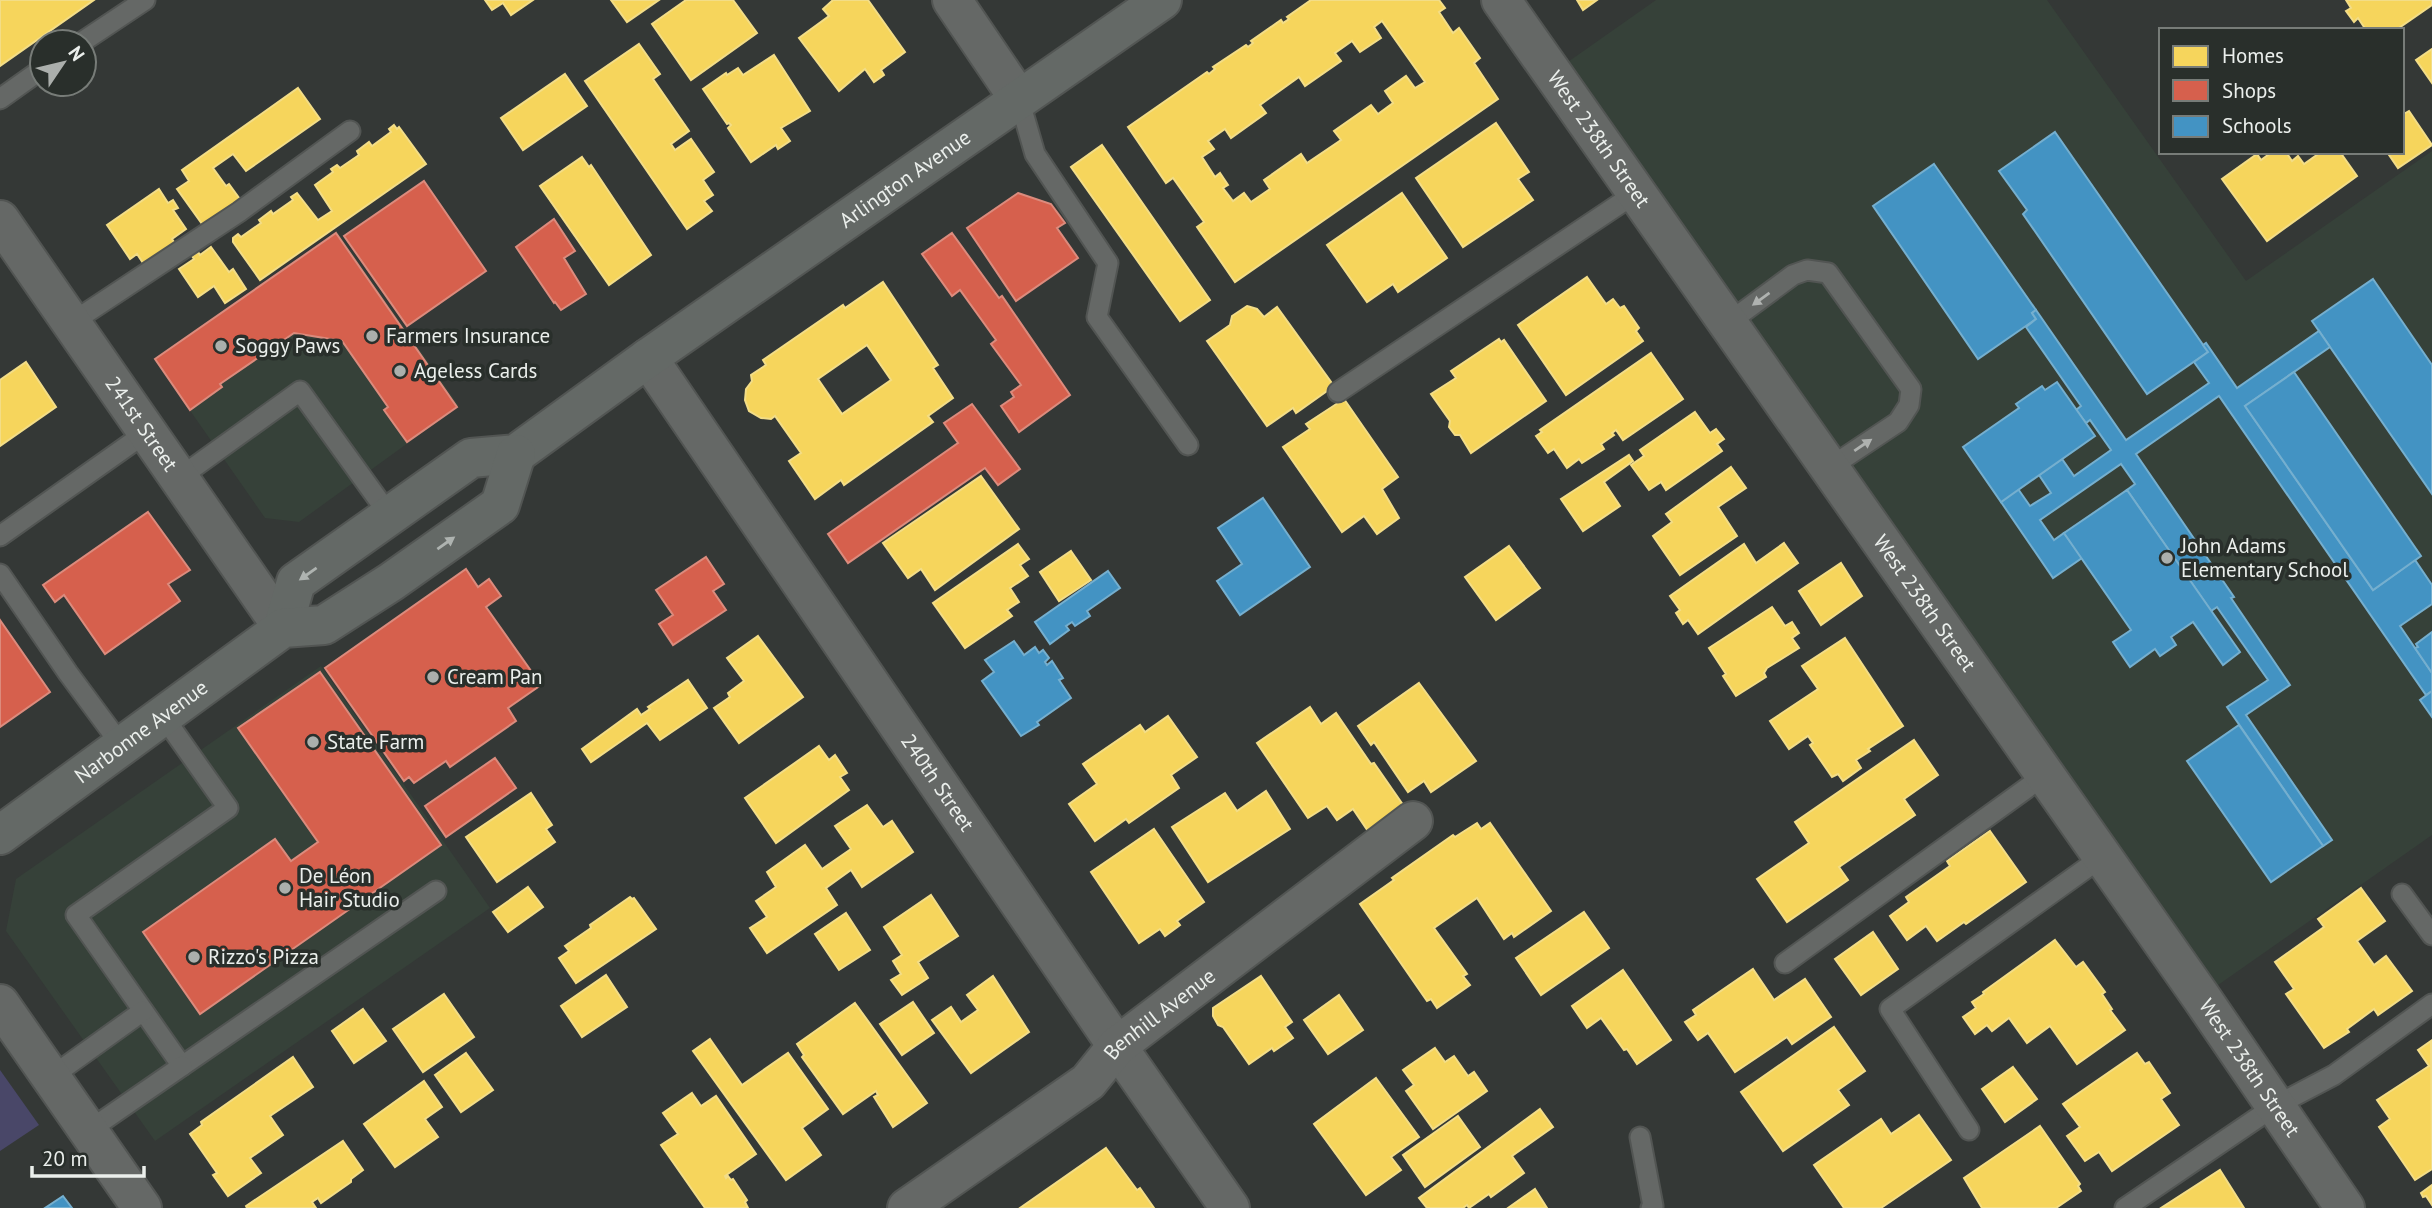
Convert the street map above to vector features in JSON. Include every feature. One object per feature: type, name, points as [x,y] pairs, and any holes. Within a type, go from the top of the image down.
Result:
[{"type":"main road","name":"Arlington Avenue","points":[[648,358],[1162,0]]},
{"type":"main road","points":[[516,454],[500,505],[391,582],[324,625],[284,628],[296,582],[471,458],[516,454],[648,358]]},
{"type":"main road","name":"Narbonne Avenue","points":[[0,835],[284,628]]},
{"type":"street","points":[[951,0],[1019,99]]},
{"type":"street","name":"West 238th Street","points":[[1501,0],[2345,1208]]},
{"type":"street","name":"241st Street","points":[[0,220],[284,628]]},
{"type":"street","name":"240th Street","points":[[648,358],[1230,1208]]},
{"type":"street","name":"Benhill Avenue","points":[[907,1208],[1088,1082],[1117,1046],[1413,821]]},
{"type":"street","points":[[0,1004],[142,1208]]},
{"type":"lane","points":[[98,31],[145,0]]},
{"type":"lane","points":[[0,99],[28,79]]},
{"type":"lane","points":[[1019,99],[1035,154],[1108,263],[1097,317],[1188,445]]},
{"type":"lane","points":[[71,323],[239,212],[350,131]]},
{"type":"lane","points":[[1338,392],[1636,193]]},
{"type":"lane","points":[[1728,323],[1793,275],[1807,270],[1828,273],[1911,390],[1909,405],[1898,422],[1829,468]]},
{"type":"lane","points":[[179,478],[300,391],[390,516]]},
{"type":"lane","points":[[0,536],[146,432]]},
{"type":"lane","points":[[0,574],[122,746]]},
{"type":"lane","points":[[163,716],[228,808],[76,915],[182,1066]]},
{"type":"lane","points":[[1785,963],[2045,775]]},
{"type":"lane","points":[[1969,1130],[1890,1009],[2102,857]]},
{"type":"lane","points":[[88,1130],[436,891]]},
{"type":"lane","points":[[2402,894],[2432,935]]},
{"type":"lane","points":[[2125,1208],[2275,1106],[2334,1075],[2432,1004]]},
{"type":"lane","points":[[51,1077],[144,1011]]},
{"type":"lane","points":[[1640,1136],[1653,1206],[1651,1208]]},
{"type":"shaded area","name":"John Adams Elementary School","points":[[1656,0],[2047,0],[2246,281],[2432,151],[2432,835],[2201,997],[1565,64]]},
{"type":"shaded area","points":[[337,231],[459,406],[299,522],[265,518],[154,359]]},
{"type":"shaded area","points":[[321,666],[490,908],[155,1141],[6,931],[16,879]]},
{"type":"shaded area","points":[[0,1070],[39,1125],[0,1151]]},
{"type":"building: Homes","points":[[0,0],[94,0],[54,28],[28,28],[28,46],[0,66]]},
{"type":"building: Homes","points":[[485,0],[533,0],[511,15],[503,3],[492,10]]},
{"type":"building: Homes","points":[[611,0],[659,0],[627,22]]},
{"type":"building: Homes","points":[[686,0],[733,0],[757,33],[691,80],[652,24]]},
{"type":"building: Homes","points":[[833,0],[868,0],[905,52],[881,70],[884,75],[874,82],[865,69],[839,91],[799,38],[829,16],[823,9]]},
{"type":"building: Homes","points":[[1311,0],[1439,0],[1445,8],[1439,12],[1453,33],[1459,28],[1480,58],[1474,63],[1498,99],[1235,282],[1197,227],[1204,222],[1173,178],[1166,183],[1128,127],[1207,72],[1209,74],[1215,69],[1213,67],[1246,45],[1248,47],[1253,43],[1251,41],[1281,20],[1283,23],[1289,19],[1287,17]],"holes":[[[1382,21],[1425,82],[1415,88],[1406,76],[1385,91],[1393,103],[1378,114],[1371,105],[1334,131],[1341,140],[1307,163],[1301,154],[1264,180],[1270,189],[1251,202],[1244,193],[1233,201],[1223,188],[1228,185],[1220,173],[1215,177],[1202,157],[1214,149],[1208,141],[1225,129],[1231,138],[1266,113],[1260,105],[1299,77],[1305,86],[1341,61],[1335,53],[1352,41],[1360,52],[1381,38],[1374,27]]]},
{"type":"building: Homes","points":[[1577,0],[1597,0],[1583,10]]},
{"type":"building: Homes","points":[[2346,0],[2432,0],[2432,5],[2399,28],[2365,28],[2358,18],[2354,22],[2346,11],[2351,8]]},
{"type":"building: Homes","points":[[639,44],[660,74],[653,79],[689,131],[671,144],[675,150],[691,139],[714,172],[703,180],[713,195],[704,201],[712,211],[687,229],[585,81]]},
{"type":"building: Homes","points":[[2432,49],[2432,83],[2416,60]]},
{"type":"building: Homes","points":[[774,55],[810,111],[781,128],[790,141],[778,149],[776,145],[751,162],[728,128],[731,125],[727,124],[703,89],[738,68],[743,75]]},
{"type":"building: Homes","points":[[565,74],[587,106],[523,150],[501,118]]},
{"type":"building: Homes","points":[[298,88],[320,119],[246,171],[233,154],[213,168],[242,202],[205,228],[177,189],[189,181],[182,170]]},
{"type":"building: Homes","points":[[2409,111],[2432,145],[2398,168],[2388,154],[2404,154],[2404,114]]},
{"type":"building: Homes","points":[[1496,123],[1529,172],[1518,179],[1533,200],[1463,247],[1416,178]]},
{"type":"building: Homes","points":[[394,125],[397,129],[399,127],[426,164],[260,280],[233,242],[233,238],[238,234],[241,237],[261,223],[259,220],[293,200],[291,197],[297,193],[318,220],[332,211],[315,185],[333,172],[331,169],[337,165],[340,168],[359,155],[357,151],[369,142],[372,146],[391,132],[389,129]]},
{"type":"building: Homes","points":[[1102,145],[1210,300],[1180,321],[1071,167]]},
{"type":"building: Homes","points":[[2257,154],[2261,160],[2269,154],[2287,154],[2292,161],[2298,156],[2304,164],[2318,154],[2341,154],[2357,176],[2267,241],[2222,179]]},
{"type":"building: Homes","points":[[582,157],[589,167],[591,165],[651,255],[609,285],[540,186]]},
{"type":"building: Homes","points":[[159,189],[168,203],[173,200],[178,208],[173,210],[186,229],[172,239],[176,245],[145,266],[137,254],[130,259],[107,225]]},
{"type":"building: Homes","points":[[1402,193],[1447,258],[1398,292],[1393,284],[1367,302],[1327,245]]},
{"type":"building: Homes","points":[[211,247],[229,272],[233,269],[246,289],[225,303],[214,286],[198,297],[179,269],[194,259],[192,256],[198,252],[200,255]]},
{"type":"building: Homes","points":[[1587,277],[1606,304],[1613,299],[1620,308],[1624,306],[1639,328],[1636,331],[1643,341],[1566,395],[1518,325]]},
{"type":"building: Homes","points":[[883,282],[938,365],[933,368],[953,398],[928,416],[933,422],[844,485],[841,480],[815,499],[789,461],[801,453],[775,416],[771,419],[761,418],[749,411],[745,400],[746,389],[752,381],[751,375],[766,365],[763,360],[843,305],[845,308]],"holes":[[[867,345],[891,380],[842,414],[818,379]]]},
{"type":"building: Homes","points":[[1247,306],[1257,309],[1264,317],[1277,307],[1334,386],[1296,413],[1293,408],[1267,426],[1207,341],[1230,325],[1232,316]]},
{"type":"building: Homes","points":[[1499,339],[1501,342],[1504,340],[1546,401],[1471,453],[1460,435],[1455,435],[1449,427],[1450,421],[1431,394],[1456,378],[1451,371]]},
{"type":"building: Homes","points":[[1651,353],[1683,399],[1623,440],[1616,430],[1612,433],[1614,435],[1601,444],[1604,449],[1582,463],[1579,459],[1567,468],[1554,449],[1548,453],[1536,436],[1542,432],[1540,430]]},
{"type":"building: Homes","points":[[26,362],[56,407],[0,446],[0,380]]},
{"type":"building: Homes","points":[[1344,399],[1398,477],[1382,489],[1399,518],[1377,534],[1364,516],[1342,532],[1283,447],[1310,429],[1306,424]]},
{"type":"building: Homes","points":[[1695,412],[1710,433],[1716,429],[1724,439],[1717,444],[1722,451],[1666,490],[1661,482],[1649,490],[1631,465],[1644,456],[1640,450]]},
{"type":"building: Homes","points":[[1629,455],[1633,461],[1604,482],[1620,506],[1583,531],[1561,499]]},
{"type":"building: Homes","points":[[1731,467],[1746,488],[1718,507],[1737,536],[1680,575],[1653,536],[1672,522],[1666,514]]},
{"type":"building: Homes","points":[[981,476],[1019,529],[935,590],[921,569],[908,578],[883,543]]},
{"type":"building: Homes","points":[[1784,543],[1798,563],[1698,634],[1688,620],[1683,624],[1676,613],[1680,610],[1670,596],[1744,544],[1756,563]]},
{"type":"building: Homes","points":[[1018,544],[1029,559],[1020,565],[1028,576],[1010,588],[1019,602],[1007,610],[1012,616],[965,648],[933,603]]},
{"type":"building: Homes","points":[[1509,546],[1540,588],[1496,620],[1465,577]]},
{"type":"building: Homes","points":[[1071,551],[1091,580],[1059,601],[1040,572]]},
{"type":"building: Homes","points":[[1841,563],[1862,596],[1821,625],[1799,591]]},
{"type":"building: Homes","points":[[1772,607],[1785,626],[1792,622],[1799,633],[1792,638],[1799,648],[1767,668],[1764,673],[1766,677],[1736,696],[1709,648]]},
{"type":"building: Homes","points":[[758,636],[803,697],[739,743],[714,708],[730,697],[728,693],[744,681],[727,658]]},
{"type":"building: Homes","points":[[1845,638],[1903,726],[1856,760],[1861,768],[1843,781],[1838,774],[1832,777],[1810,745],[1813,743],[1808,736],[1789,749],[1770,721],[1818,689],[1802,666]]},
{"type":"building: Homes","points":[[688,680],[707,708],[660,740],[647,723],[591,762],[582,749],[637,709],[641,715],[650,709],[648,707]]},
{"type":"building: Homes","points":[[1419,683],[1476,761],[1431,792],[1424,781],[1408,792],[1374,742],[1371,745],[1358,726]]},
{"type":"building: Homes","points":[[1310,707],[1321,724],[1336,713],[1408,812],[1372,837],[1353,809],[1337,820],[1327,806],[1308,818],[1257,743]]},
{"type":"building: Homes","points":[[1168,716],[1197,757],[1171,775],[1179,788],[1129,823],[1126,819],[1095,841],[1069,804],[1097,784],[1083,764],[1140,725],[1145,732]]},
{"type":"building: Homes","points":[[1914,740],[1938,775],[1904,799],[1915,815],[1839,867],[1848,880],[1787,922],[1757,879],[1809,843],[1795,822]]},
{"type":"building: Homes","points":[[819,746],[829,760],[835,755],[847,773],[840,777],[849,790],[776,843],[745,798]]},
{"type":"building: Homes","points":[[1266,791],[1290,829],[1208,882],[1172,827],[1225,793],[1237,811]]},
{"type":"building: Homes","points":[[531,793],[552,825],[546,829],[555,842],[497,882],[466,837]]},
{"type":"building: Homes","points":[[867,805],[883,827],[892,821],[913,852],[862,887],[851,870],[826,888],[837,905],[767,953],[750,928],[767,917],[756,901],[776,887],[767,872],[805,845],[822,869],[851,849],[835,826]]},
{"type":"building: Homes","points":[[1477,823],[1481,829],[1490,823],[1551,911],[1514,937],[1512,933],[1504,939],[1477,898],[1434,928],[1467,974],[1463,976],[1470,985],[1437,1008],[1431,999],[1427,1001],[1360,904],[1453,835],[1455,837]]},
{"type":"building: Homes","points":[[1154,829],[1204,902],[1177,921],[1180,925],[1165,936],[1160,929],[1139,943],[1091,872]]},
{"type":"building: Homes","points":[[1990,831],[2026,882],[1937,941],[1926,926],[1907,940],[1890,916],[1909,902],[1906,897],[1950,866],[1947,861]]},
{"type":"building: Homes","points":[[528,887],[543,907],[508,932],[493,912]]},
{"type":"building: Homes","points":[[2361,888],[2385,921],[2357,941],[2374,965],[2386,956],[2412,991],[2378,1015],[2374,1009],[2347,1029],[2349,1032],[2324,1048],[2286,994],[2294,989],[2275,962],[2324,927],[2318,919]]},
{"type":"building: Homes","points":[[931,895],[958,936],[918,962],[928,978],[902,995],[891,980],[901,974],[893,961],[902,955],[884,927]]},
{"type":"building: Homes","points":[[630,897],[634,898],[656,929],[576,983],[559,958],[569,951],[565,946]]},
{"type":"building: Homes","points":[[1584,912],[1609,948],[1541,995],[1516,958]]},
{"type":"building: Homes","points":[[846,913],[870,950],[839,970],[815,934]]},
{"type":"building: Homes","points":[[1873,932],[1898,969],[1861,995],[1835,959]]},
{"type":"building: Homes","points":[[2055,940],[2076,967],[2083,962],[2105,992],[2102,994],[2112,1009],[2110,1010],[2125,1030],[2077,1064],[2050,1026],[2027,1043],[2009,1018],[1992,1031],[1987,1025],[1975,1034],[1963,1017],[1976,1008],[1972,1002],[1984,994],[1983,992]]},
{"type":"building: Homes","points":[[1753,969],[1774,1000],[1805,979],[1831,1017],[1792,1044],[1787,1037],[1735,1072],[1708,1033],[1698,1040],[1685,1022],[1696,1015],[1693,1010]]},
{"type":"building: Homes","points":[[1623,970],[1671,1040],[1637,1064],[1601,1018],[1587,1028],[1572,1006]]},
{"type":"building: Homes","points":[[606,975],[627,1007],[582,1037],[561,1006]]},
{"type":"building: Homes","points":[[993,976],[1029,1032],[971,1073],[932,1020],[951,1007],[961,1022],[978,1010],[967,995]]},
{"type":"building: Homes","points":[[1261,976],[1292,1022],[1285,1027],[1293,1038],[1249,1064],[1223,1027],[1218,1025],[1213,1016],[1213,1008]]},
{"type":"building: Homes","points":[[444,994],[474,1037],[423,1072],[393,1029]]},
{"type":"building: Homes","points":[[1339,995],[1363,1030],[1328,1054],[1304,1020]]},
{"type":"building: Homes","points":[[913,1002],[934,1033],[902,1055],[880,1024]]},
{"type":"building: Homes","points":[[855,1003],[927,1103],[893,1127],[874,1097],[878,1095],[876,1091],[843,1114],[802,1057],[804,1055],[797,1044]]},
{"type":"building: Homes","points":[[363,1009],[386,1041],[354,1063],[332,1031]]},
{"type":"building: Homes","points":[[1834,1027],[1865,1071],[1838,1090],[1849,1105],[1783,1151],[1741,1092]]},
{"type":"building: Homes","points":[[710,1039],[742,1085],[788,1053],[828,1109],[802,1128],[821,1155],[786,1180],[693,1051]]},
{"type":"building: Homes","points":[[2431,1041],[2432,1169],[2415,1180],[2379,1127],[2390,1119],[2377,1100],[2429,1066],[2418,1050]]},
{"type":"building: Homes","points":[[1435,1048],[1445,1062],[1454,1056],[1468,1076],[1474,1072],[1487,1091],[1433,1129],[1406,1091],[1414,1085],[1403,1070]]},
{"type":"building: Homes","points":[[466,1053],[493,1090],[461,1112],[435,1075]]},
{"type":"building: Homes","points":[[2137,1053],[2145,1064],[2149,1062],[2170,1093],[2161,1099],[2179,1125],[2112,1171],[2099,1152],[2085,1161],[2067,1136],[2080,1127],[2063,1104]]},
{"type":"building: Homes","points":[[293,1057],[313,1087],[270,1116],[283,1135],[250,1158],[261,1173],[228,1196],[213,1175],[217,1173],[190,1134],[202,1125],[201,1122]]},
{"type":"building: Homes","points":[[2013,1067],[2037,1099],[2005,1122],[1982,1089]]},
{"type":"building: Homes","points":[[1376,1078],[1419,1137],[1391,1157],[1401,1170],[1366,1195],[1314,1124]]},
{"type":"building: Homes","points":[[424,1081],[442,1107],[425,1119],[438,1137],[395,1167],[364,1124]]},
{"type":"building: Homes","points":[[692,1093],[701,1106],[716,1096],[756,1154],[725,1176],[733,1179],[747,1200],[745,1202],[748,1208],[705,1208],[661,1145],[678,1134],[663,1113]]},
{"type":"building: Homes","points":[[1540,1109],[1553,1127],[1512,1156],[1524,1173],[1491,1197],[1489,1194],[1469,1208],[1467,1205],[1463,1208],[1427,1208],[1419,1198]]},
{"type":"building: Homes","points":[[1919,1115],[1951,1160],[1881,1208],[1844,1208],[1814,1165],[1881,1119],[1891,1134]]},
{"type":"building: Homes","points":[[1458,1116],[1480,1147],[1425,1187],[1403,1155]]},
{"type":"building: Homes","points":[[2040,1126],[2080,1184],[2078,1186],[2081,1191],[2056,1208],[1982,1208],[1964,1178]]},
{"type":"building: Homes","points":[[343,1141],[363,1170],[321,1203],[318,1198],[312,1202],[316,1208],[247,1208],[246,1206]]},
{"type":"building: Homes","points":[[1106,1148],[1154,1208],[1020,1208]]},
{"type":"building: Homes","points":[[2220,1170],[2244,1208],[2161,1208]]},
{"type":"building: Homes","points":[[2432,1185],[2432,1205],[2421,1193]]},
{"type":"building: Homes","points":[[1535,1189],[1547,1208],[1508,1208]]},
{"type":"building: Shops","points":[[424,181],[486,271],[407,326],[344,236]]},
{"type":"building: Shops","points":[[1018,193],[1051,204],[1065,223],[1057,228],[1078,258],[1016,301],[967,228]]},
{"type":"building: Shops","points":[[554,219],[575,251],[564,258],[586,294],[561,310],[516,247]]},
{"type":"building: Shops","points":[[336,233],[457,407],[407,442],[384,410],[388,407],[342,341],[294,333],[220,384],[222,387],[190,410],[155,359]]},
{"type":"building: Shops","points":[[952,233],[999,298],[1002,296],[1070,395],[1019,432],[1001,406],[1014,397],[1011,392],[1021,385],[991,344],[996,340],[960,290],[952,296],[922,254]]},
{"type":"building: Shops","points":[[972,404],[1020,469],[998,485],[985,468],[848,563],[828,534],[958,443],[944,423]]},
{"type":"building: Shops","points":[[148,512],[190,570],[168,584],[180,601],[105,654],[64,595],[55,602],[43,585]]},
{"type":"building: Shops","points":[[706,557],[724,584],[713,591],[726,610],[673,645],[659,624],[673,615],[656,590]]},
{"type":"building: Shops","name":"Cream Pan","points":[[466,569],[478,587],[489,579],[501,596],[486,607],[541,685],[508,708],[516,721],[450,767],[446,761],[414,783],[409,777],[404,781],[325,668]]},
{"type":"building: Shops","points":[[0,620],[50,692],[0,727]]},
{"type":"building: Shops","points":[[320,672],[441,845],[200,1014],[143,932],[275,839],[291,861],[318,842],[238,728]]},
{"type":"building: Shops","points":[[495,758],[516,788],[446,837],[425,806]]},
{"type":"building: Schools","points":[[2055,132],[2208,352],[2147,394],[2023,214],[2027,210],[1999,171]]},
{"type":"building: Schools","points":[[1934,164],[2036,310],[2032,313],[2036,319],[1978,359],[1873,206]]},
{"type":"building: Schools","points":[[2373,279],[2432,365],[2432,494],[2312,321]]},
{"type":"building: Schools","points":[[2036,310],[2126,440],[2209,383],[2194,362],[2208,352],[2203,345],[2206,343],[2237,388],[2319,331],[2330,347],[2245,406],[2373,590],[2415,560],[2432,585],[2432,604],[2400,626],[2432,673],[2432,691],[2426,695],[2219,396],[2136,454],[2234,597],[2231,598],[2290,685],[2246,715],[2332,840],[2323,846],[2227,707],[2268,680],[2217,607],[2211,611],[2127,490],[2135,484],[2121,464],[2040,520],[2054,540],[2064,533],[2082,558],[2053,578],[2001,502],[2018,489],[2030,506],[2051,493],[2039,475],[2062,459],[2074,476],[2111,450],[2090,420],[2086,423],[2076,410],[2081,406],[2026,327],[2036,319],[2032,313]]},
{"type":"building: Schools","points":[[2294,372],[2421,556],[2373,590],[2245,406]]},
{"type":"building: Schools","points":[[2057,382],[2095,436],[2001,502],[1963,447],[2019,408],[2016,404],[2042,386],[2045,390]]},
{"type":"building: Schools","points":[[2127,490],[2240,652],[2223,665],[2193,622],[2171,637],[2176,645],[2160,656],[2155,649],[2130,667],[2113,642],[2131,630],[2064,533]]},
{"type":"building: Schools","points":[[1263,498],[1310,567],[1240,615],[1217,581],[1242,564],[1218,528]]},
{"type":"building: Schools","points":[[1108,571],[1120,588],[1087,611],[1090,616],[1075,626],[1072,622],[1066,626],[1069,630],[1050,644],[1035,622]]},
{"type":"building: Schools","points":[[2432,632],[2432,673],[2415,648],[2418,647],[2416,644]]},
{"type":"building: Schools","points":[[1014,641],[1024,655],[1035,647],[1039,653],[1043,650],[1049,658],[1045,662],[1047,665],[1052,661],[1063,678],[1059,680],[1071,698],[1037,722],[1039,725],[1021,736],[982,681],[994,672],[985,660]]},
{"type":"building: Schools","points":[[2432,691],[2432,717],[2420,700]]},
{"type":"building: Schools","points":[[2239,725],[2323,846],[2271,882],[2187,761]]},
{"type":"building: Schools","points":[[63,1196],[72,1208],[45,1208]]},
{"type":"place","name":"Farmers Insurance","points":[[372,336]]},
{"type":"place","name":"Soggy Paws","points":[[221,346]]},
{"type":"place","name":"Ageless Cards","points":[[400,371]]},
{"type":"place","name":"John Adams Elementary School","points":[[2167,558]]},
{"type":"place","name":"Cream Pan","points":[[433,677]]},
{"type":"place","name":"State Farm","points":[[313,742]]},
{"type":"place","name":"De Léon Hair Studio","points":[[285,888]]},
{"type":"place","name":"Rizzo's Pizza","points":[[194,957]]}]
